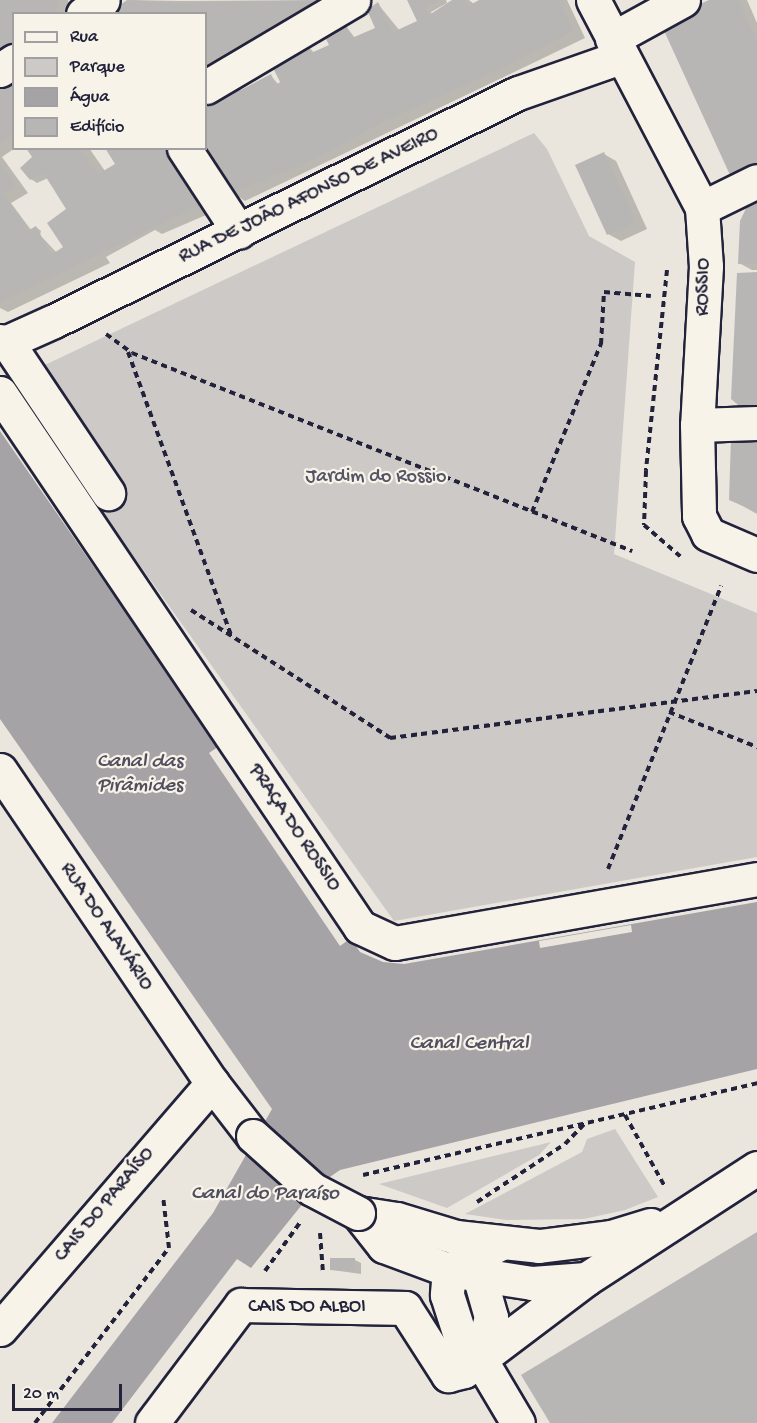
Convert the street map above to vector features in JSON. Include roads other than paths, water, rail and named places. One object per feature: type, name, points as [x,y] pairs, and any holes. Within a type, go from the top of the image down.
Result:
[{"type":"street","points":[[207,86],[353,0]]},
{"type":"street","name":"ROSSIO","points":[[593,0],[702,208],[706,266],[697,425],[699,516],[708,534],[757,555]]},
{"type":"street","name":"RUA DE JOÃO AFONSO DE AVEIRO","points":[[4,342],[239,232],[518,93],[617,48],[683,0]]},
{"type":"street","points":[[185,150],[239,232]]},
{"type":"street","points":[[702,208],[757,181]]},
{"type":"street","points":[[4,342],[108,493]]},
{"type":"street","name":"PRAÇA DO ROSSIO","points":[[0,393],[139,594],[360,927],[395,943],[757,879]]},
{"type":"street","points":[[697,425],[757,423]]},
{"type":"street","name":"RUA DO ALAVÁRIO","points":[[0,770],[212,1083],[253,1136],[312,1189],[358,1212],[384,1246],[463,1260]]},
{"type":"street","name":"CAIS DO PARAÍSO","points":[[0,1329],[212,1083]]},
{"type":"street","points":[[480,1359],[586,1279],[757,1168]]},
{"type":"street","points":[[518,1423],[480,1359],[462,1342],[447,1295],[463,1260],[499,1244],[539,1246],[611,1237],[681,1216]]},
{"type":"street","points":[[463,1260],[532,1283],[586,1279]]},
{"type":"street","name":"CAIS DO ALBOI","points":[[152,1423],[241,1305],[405,1308],[448,1375],[464,1371],[480,1359]]},
{"type":"water","points":[[0,431],[360,952],[383,962],[404,964],[757,902],[757,1069],[340,1170],[317,1186],[251,1268],[237,1259],[112,1423],[52,1423],[213,1213],[272,1109],[0,719]]},
{"type":"park label","name":"Jardim do Rossio","points":[[376,477]]},
{"type":"water label","name":"Canal das Pirâmides","points":[[140,775]]},
{"type":"water label","name":"Canal Central","points":[[469,1045]]},
{"type":"water label","name":"Canal do Paraíso","points":[[265,1195]]}]
